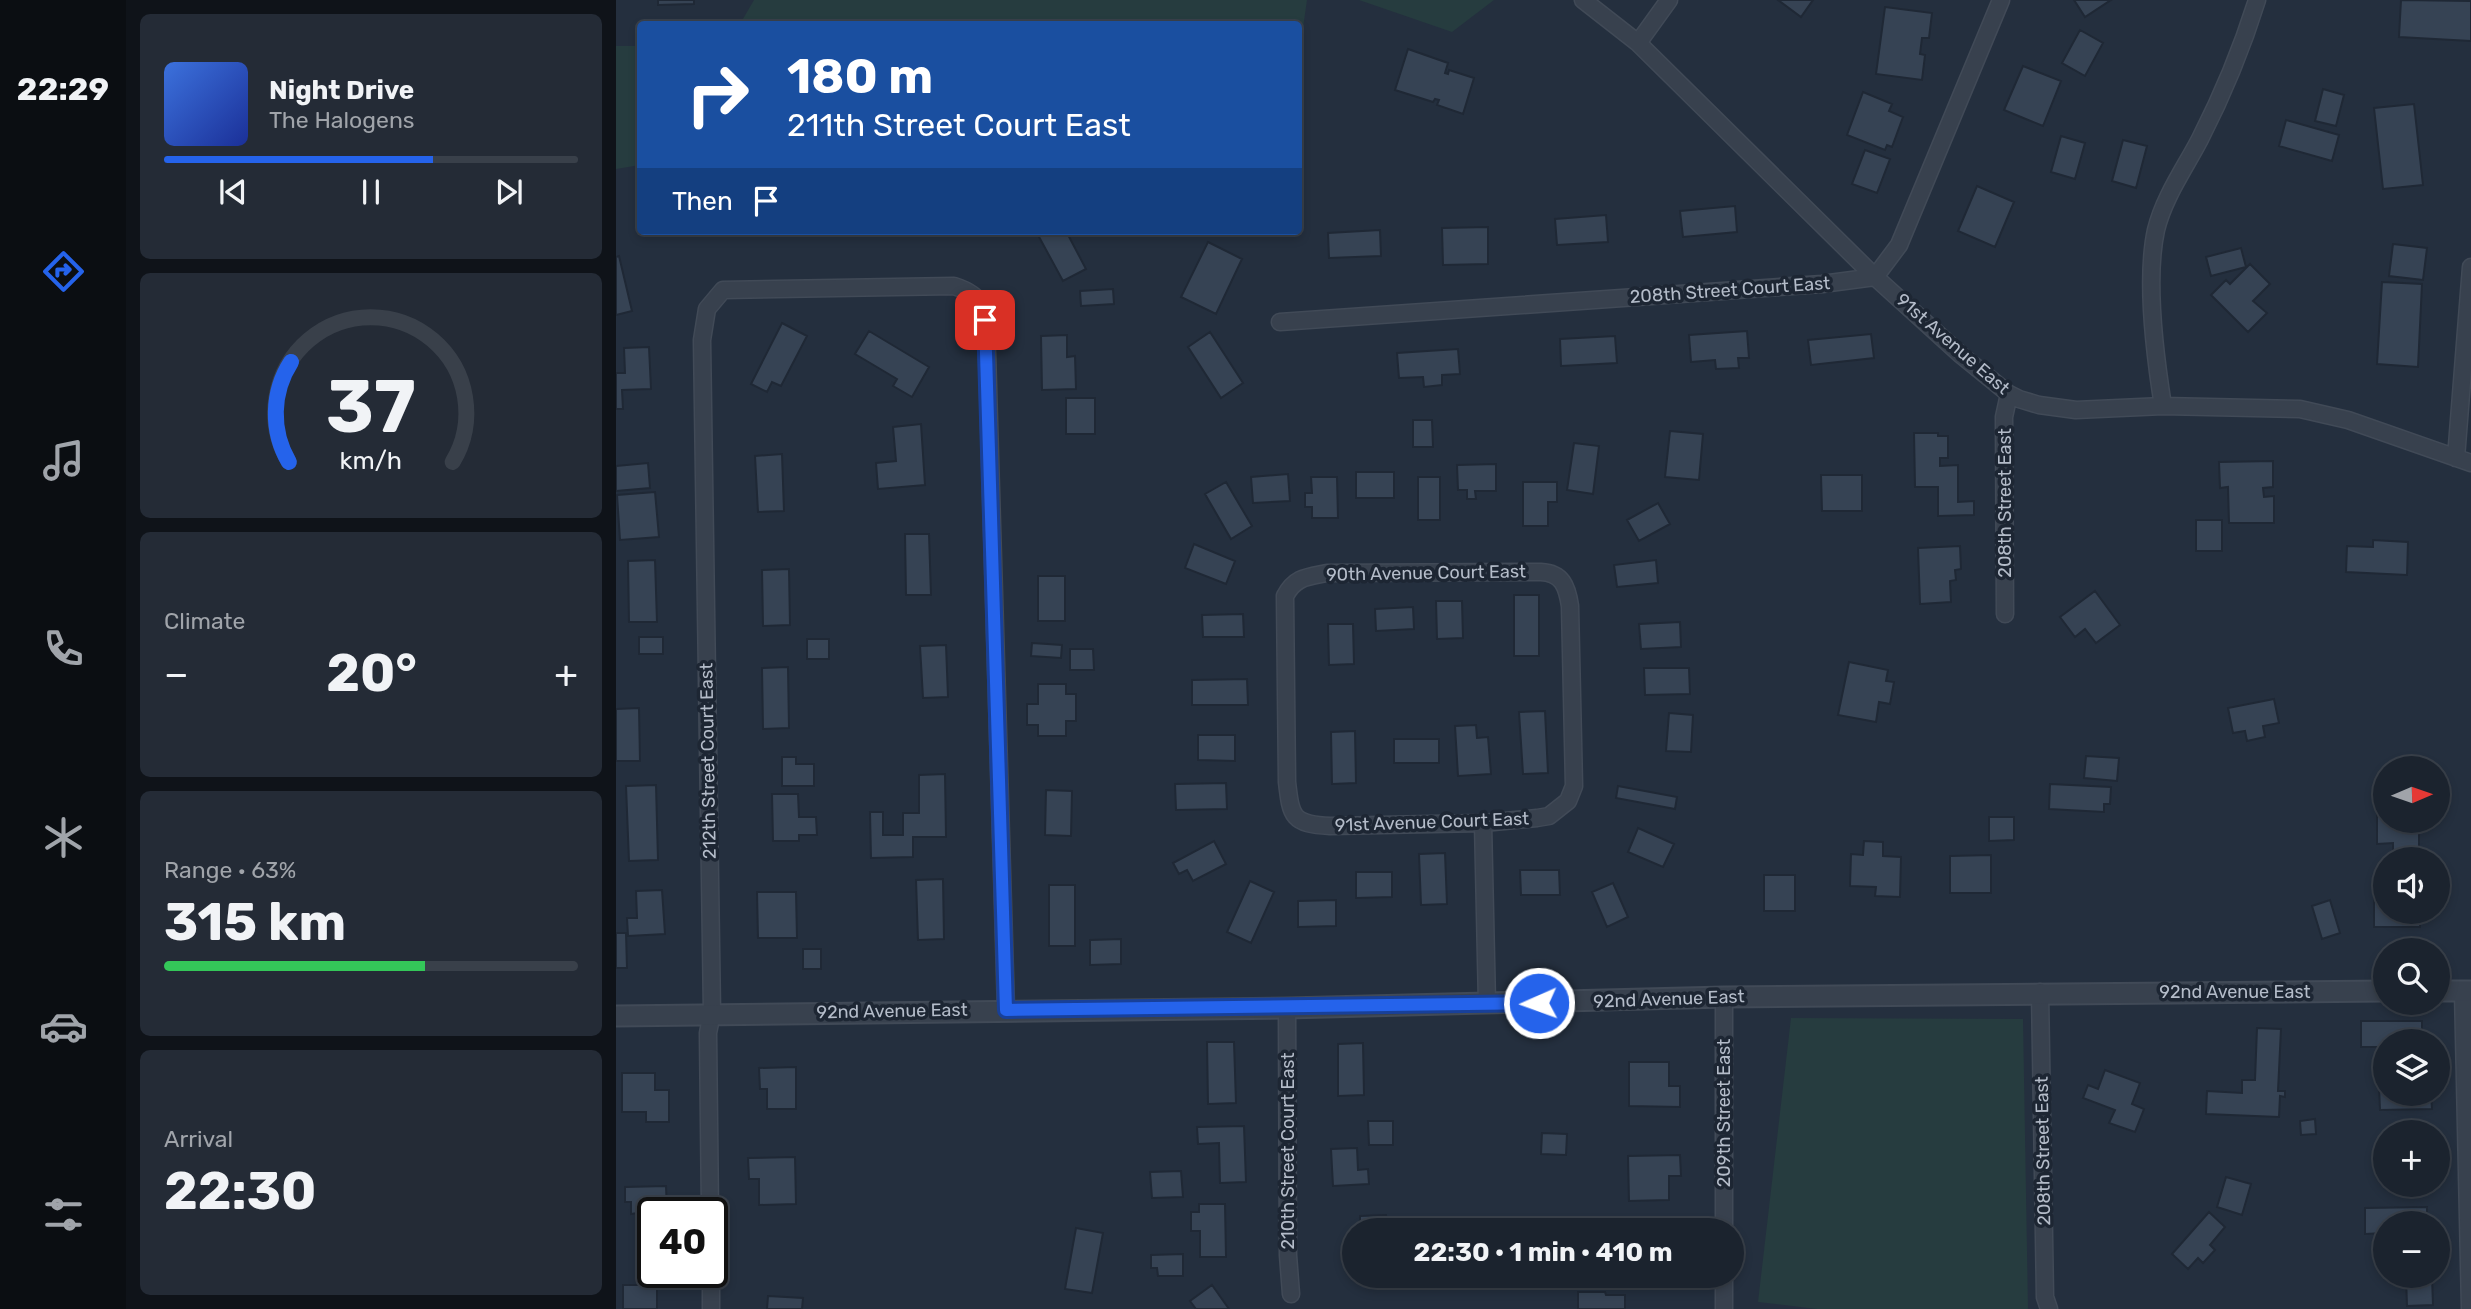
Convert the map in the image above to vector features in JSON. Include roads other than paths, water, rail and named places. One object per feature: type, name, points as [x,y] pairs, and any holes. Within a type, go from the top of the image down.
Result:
[{"type":"street","name":"91st Avenue East","points":[[1583,0],[1638,43],[1875,277],[1961,355],[2009,394],[2039,405],[2076,410],[2163,406],[2300,409],[2348,420],[2463,461]]},
{"type":"street","points":[[1638,43],[1669,0]]},
{"type":"street","points":[[1875,277],[1899,245],[2001,0]]},
{"type":"street","points":[[2163,406],[2156,361],[2151,267],[2157,228],[2165,203],[2222,95],[2242,47],[2257,0]]},
{"type":"street","points":[[2463,461],[2471,267]]},
{"type":"street","name":"208th Street Court East","points":[[1280,322],[1808,285],[1875,277]]},
{"type":"street","name":"212th Street Court East","points":[[710,1197],[708,1033],[712,1013],[702,340],[707,309],[723,290],[954,286],[976,295],[983,303],[987,352],[1006,1010]]},
{"type":"street","name":"208th Street East","points":[[2005,614],[2004,418],[2009,394]]},
{"type":"street","name":"90th Avenue Court East","points":[[1294,815],[1290,809],[1287,755],[1285,596],[1291,586],[1306,577],[1327,573],[1541,572],[1552,573],[1561,578],[1570,606],[1574,786],[1568,801]]},
{"type":"street","name":"91st Avenue Court East","points":[[1294,815],[1311,825],[1321,826],[1483,823],[1549,816],[1568,801]]},
{"type":"street","points":[[1483,823],[1487,1004]]},
{"type":"street","name":"92nd Avenue East","points":[[616,1016],[1287,1008],[2040,992],[2373,991]]},
{"type":"street","points":[[2467,991],[2470,1309]]},
{"type":"street","name":"208th Street East","points":[[2040,992],[2045,1297],[2049,1309]]},
{"type":"street","name":"209th Street East","points":[[1724,997],[1724,1218]]},
{"type":"street","name":"210th Street Court East","points":[[1287,1008],[1288,1255],[1291,1294]]},
{"type":"street","points":[[711,1288],[711,1309]]},
{"type":"street","points":[[1724,1288],[1724,1309]]}]
